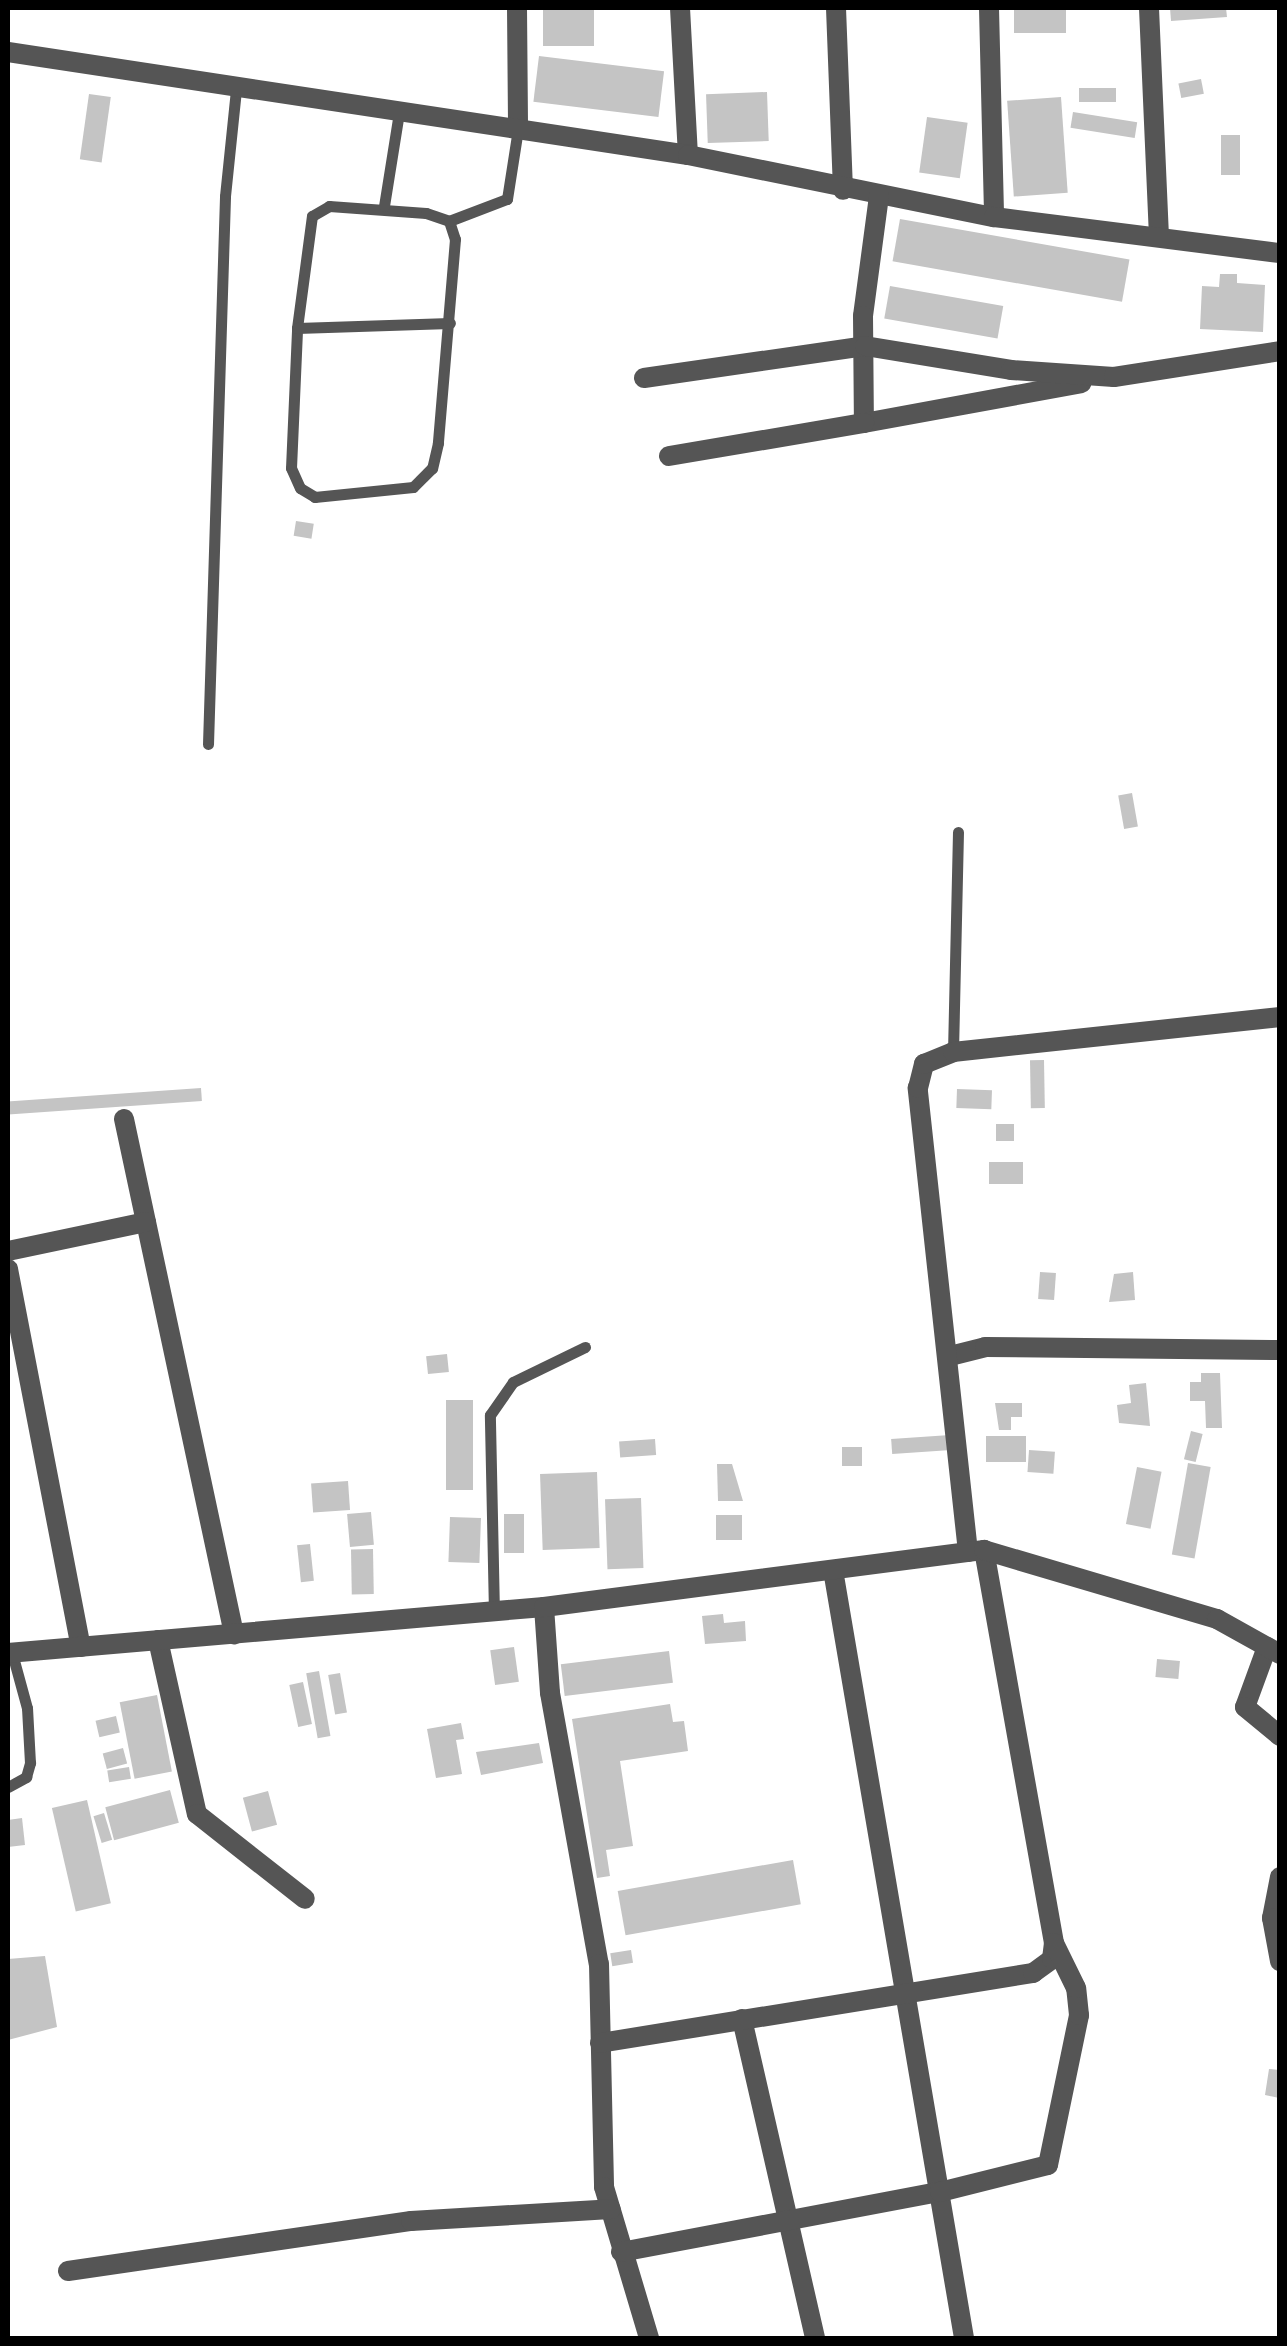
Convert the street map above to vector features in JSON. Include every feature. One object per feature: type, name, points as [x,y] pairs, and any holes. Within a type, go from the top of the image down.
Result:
[{"type":"street","points":[[517,8],[518,129]]},
{"type":"street","points":[[680,8],[688,156]]},
{"type":"street","points":[[836,8],[842,190]]},
{"type":"street","points":[[989,8],[994,217]]},
{"type":"street","points":[[1148,8],[1159,237]]},
{"type":"street","points":[[8,52],[688,156],[842,190],[994,217],[1280,253]]},
{"type":"street","points":[[864,423],[865,346],[879,196]]},
{"type":"street","points":[[644,378],[865,346],[1010,370],[1114,377]]},
{"type":"street","points":[[669,456],[1280,351]]},
{"type":"street","points":[[621,2252],[940,2192],[1040,2168],[1053,2158],[1079,2015],[1076,1988],[1054,1943],[976,1551],[918,1088],[924,1064],[952,1052],[1280,1017]]},
{"type":"street","points":[[124,1119],[234,1634]]},
{"type":"street","points":[[8,1251],[146,1222]]},
{"type":"street","points":[[8,1268],[81,1647]]},
{"type":"street","points":[[950,1356],[985,1347],[1280,1350]]},
{"type":"street","points":[[10,1653],[544,1608],[976,1551],[1217,1619],[1273,1651],[1246,1707],[1280,1736]]},
{"type":"street","points":[[834,1570],[901,1992],[964,2338]]},
{"type":"street","points":[[544,1608],[550,1693],[599,1964],[604,2187],[649,2338]]},
{"type":"street","points":[[158,1640],[197,1814],[306,1899]]},
{"type":"street","points":[[1280,1876],[1272,1918],[1280,1961]]},
{"type":"street","points":[[600,2043],[1033,1973],[1052,1960],[1054,1943]]},
{"type":"street","points":[[742,2019],[815,2338]]},
{"type":"street","points":[[68,2271],[411,2222],[611,2208]]},
{"type":"lane","points":[[208,744],[225,196],[236,88]]},
{"type":"lane","points":[[384,206],[398,112]]},
{"type":"lane","points":[[448,220],[455,240],[450,323],[432,468],[412,488],[315,497],[300,488],[292,468],[297,328],[312,216],[329,206],[384,206],[448,220],[481,214],[507,198],[518,129]]},
{"type":"lane","points":[[297,328],[450,323]]},
{"type":"lane","points":[[952,1052],[958,832]]},
{"type":"lane","points":[[494,1613],[490,1415],[513,1382],[585,1348]]},
{"type":"lane","points":[[8,1787],[26,1778],[30,1762],[27,1708],[10,1653]]},
{"type":"building","points":[[543,8],[594,8],[594,46],[543,46]]},
{"type":"building","points":[[1014,8],[1066,8],[1066,33],[1014,33]]},
{"type":"building","points":[[1170,8],[1226,8],[1227,17],[1171,21]]},
{"type":"building","points":[[539,56],[664,71],[658,117],[533,102]]},
{"type":"building","points":[[1201,79],[1204,94],[1181,98],[1178,83]]},
{"type":"building","points":[[1079,88],[1116,88],[1116,102],[1079,102]]},
{"type":"building","points":[[767,92],[769,141],[708,143],[706,94]]},
{"type":"building","points":[[89,94],[111,97],[102,162],[80,159]]},
{"type":"building","points":[[1061,97],[1068,193],[1014,197],[1007,101]]},
{"type":"building","points":[[1073,112],[1137,122],[1135,138],[1070,128]]},
{"type":"building","points":[[927,117],[968,123],[960,178],[919,172]]},
{"type":"building","points":[[1221,135],[1240,135],[1240,175],[1221,175]]},
{"type":"building","points":[[900,219],[1129,259],[1122,302],[893,261]]},
{"type":"building","points":[[1220,274],[1237,274],[1237,283],[1265,285],[1263,332],[1200,329],[1202,286],[1219,287]]},
{"type":"building","points":[[890,286],[1003,306],[998,338],[884,318]]},
{"type":"building","points":[[296,521],[314,524],[311,539],[294,536]]},
{"type":"building","points":[[1132,793],[1138,826],[1124,829],[1118,795]]},
{"type":"building","points":[[1030,1060],[1044,1060],[1045,1108],[1031,1108]]},
{"type":"building","points":[[201,1088],[202,1101],[8,1115],[8,1101]]},
{"type":"building","points":[[957,1089],[992,1090],[991,1109],[956,1108]]},
{"type":"building","points":[[996,1124],[1014,1124],[1014,1141],[996,1141]]},
{"type":"building","points":[[989,1162],[1023,1162],[1023,1184],[989,1184]]},
{"type":"building","points":[[1040,1272],[1056,1273],[1054,1300],[1038,1299]]},
{"type":"building","points":[[1133,1272],[1135,1300],[1109,1302],[1114,1274]]},
{"type":"building","points":[[447,1354],[449,1372],[428,1374],[426,1356]]},
{"type":"building","points":[[1201,1373],[1220,1373],[1222,1428],[1206,1428],[1205,1401],[1190,1401],[1190,1382],[1201,1382]]},
{"type":"building","points":[[1146,1383],[1150,1426],[1119,1423],[1117,1405],[1131,1403],[1129,1385]]},
{"type":"building","points":[[446,1400],[473,1400],[473,1490],[446,1490]]},
{"type":"building","points":[[995,1403],[1022,1403],[1022,1417],[1011,1417],[1011,1430],[999,1430]]},
{"type":"building","points":[[1191,1431],[1203,1434],[1196,1462],[1184,1459]]},
{"type":"building","points":[[950,1435],[951,1450],[892,1454],[891,1439]]},
{"type":"building","points":[[986,1436],[1026,1436],[1026,1462],[986,1462]]},
{"type":"building","points":[[655,1439],[656,1455],[620,1457],[619,1442]]},
{"type":"building","points":[[842,1447],[862,1447],[862,1466],[842,1466]]},
{"type":"building","points":[[1029,1450],[1055,1452],[1053,1474],[1027,1472]]},
{"type":"building","points":[[1188,1463],[1211,1467],[1195,1559],[1172,1555]]},
{"type":"building","points":[[717,1464],[732,1464],[743,1501],[718,1501]]},
{"type":"building","points":[[1137,1467],[1162,1472],[1150,1529],[1126,1524]]},
{"type":"building","points":[[597,1472],[600,1548],[543,1550],[540,1474]]},
{"type":"building","points":[[348,1481],[350,1510],[313,1513],[311,1484]]},
{"type":"building","points":[[641,1498],[643,1568],[607,1569],[605,1499]]},
{"type":"building","points":[[371,1512],[374,1545],[350,1547],[347,1514]]},
{"type":"building","points":[[504,1514],[524,1514],[524,1553],[504,1553]]},
{"type":"building","points":[[716,1515],[742,1515],[742,1540],[716,1540]]},
{"type":"building","points":[[450,1517],[481,1518],[479,1563],[448,1562]]},
{"type":"building","points":[[310,1544],[314,1581],[301,1582],[297,1545]]},
{"type":"building","points":[[351,1549],[373,1549],[374,1594],[352,1594]]},
{"type":"building","points":[[723,1614],[724,1623],[745,1621],[746,1641],[705,1644],[702,1616]]},
{"type":"building","points":[[514,1647],[519,1682],[495,1685],[490,1650]]},
{"type":"building","points":[[669,1651],[673,1683],[565,1696],[561,1664]]},
{"type":"building","points":[[1157,1659],[1180,1661],[1178,1679],[1155,1677]]},
{"type":"building","points":[[319,1671],[330,1736],[318,1738],[306,1673]]},
{"type":"building","points":[[340,1673],[347,1712],[335,1714],[328,1675]]},
{"type":"building","points":[[303,1682],[312,1724],[298,1727],[289,1685]]},
{"type":"building","points":[[157,1695],[172,1772],[135,1779],[120,1702]]},
{"type":"building","points":[[670,1704],[673,1722],[684,1721],[688,1751],[620,1761],[633,1846],[606,1850],[610,1876],[597,1878],[572,1719]]},
{"type":"building","points":[[116,1716],[120,1733],[99,1737],[96,1721]]},
{"type":"building","points":[[461,1723],[464,1739],[456,1740],[462,1774],[436,1778],[427,1729]]},
{"type":"building","points":[[539,1743],[543,1763],[481,1775],[476,1752]]},
{"type":"building","points":[[123,1748],[127,1763],[107,1769],[103,1753]]},
{"type":"building","points":[[129,1767],[131,1779],[109,1782],[107,1770]]},
{"type":"building","points":[[170,1790],[179,1823],[114,1840],[105,1807]]},
{"type":"building","points":[[268,1791],[277,1825],[252,1832],[243,1798]]},
{"type":"building","points":[[87,1800],[111,1903],[76,1911],[52,1808]]},
{"type":"building","points":[[104,1813],[112,1840],[102,1843],[93,1816]]},
{"type":"building","points":[[22,1818],[25,1845],[8,1847],[8,1820]]},
{"type":"building","points":[[793,1860],[801,1904],[626,1935],[618,1891]]},
{"type":"building","points":[[631,1950],[633,1963],[612,1966],[610,1953]]},
{"type":"building","points":[[45,1956],[57,2027],[8,2040],[8,1959]]},
{"type":"building","points":[[1269,2069],[1279,2070],[1279,2098],[1265,2095]]}]
